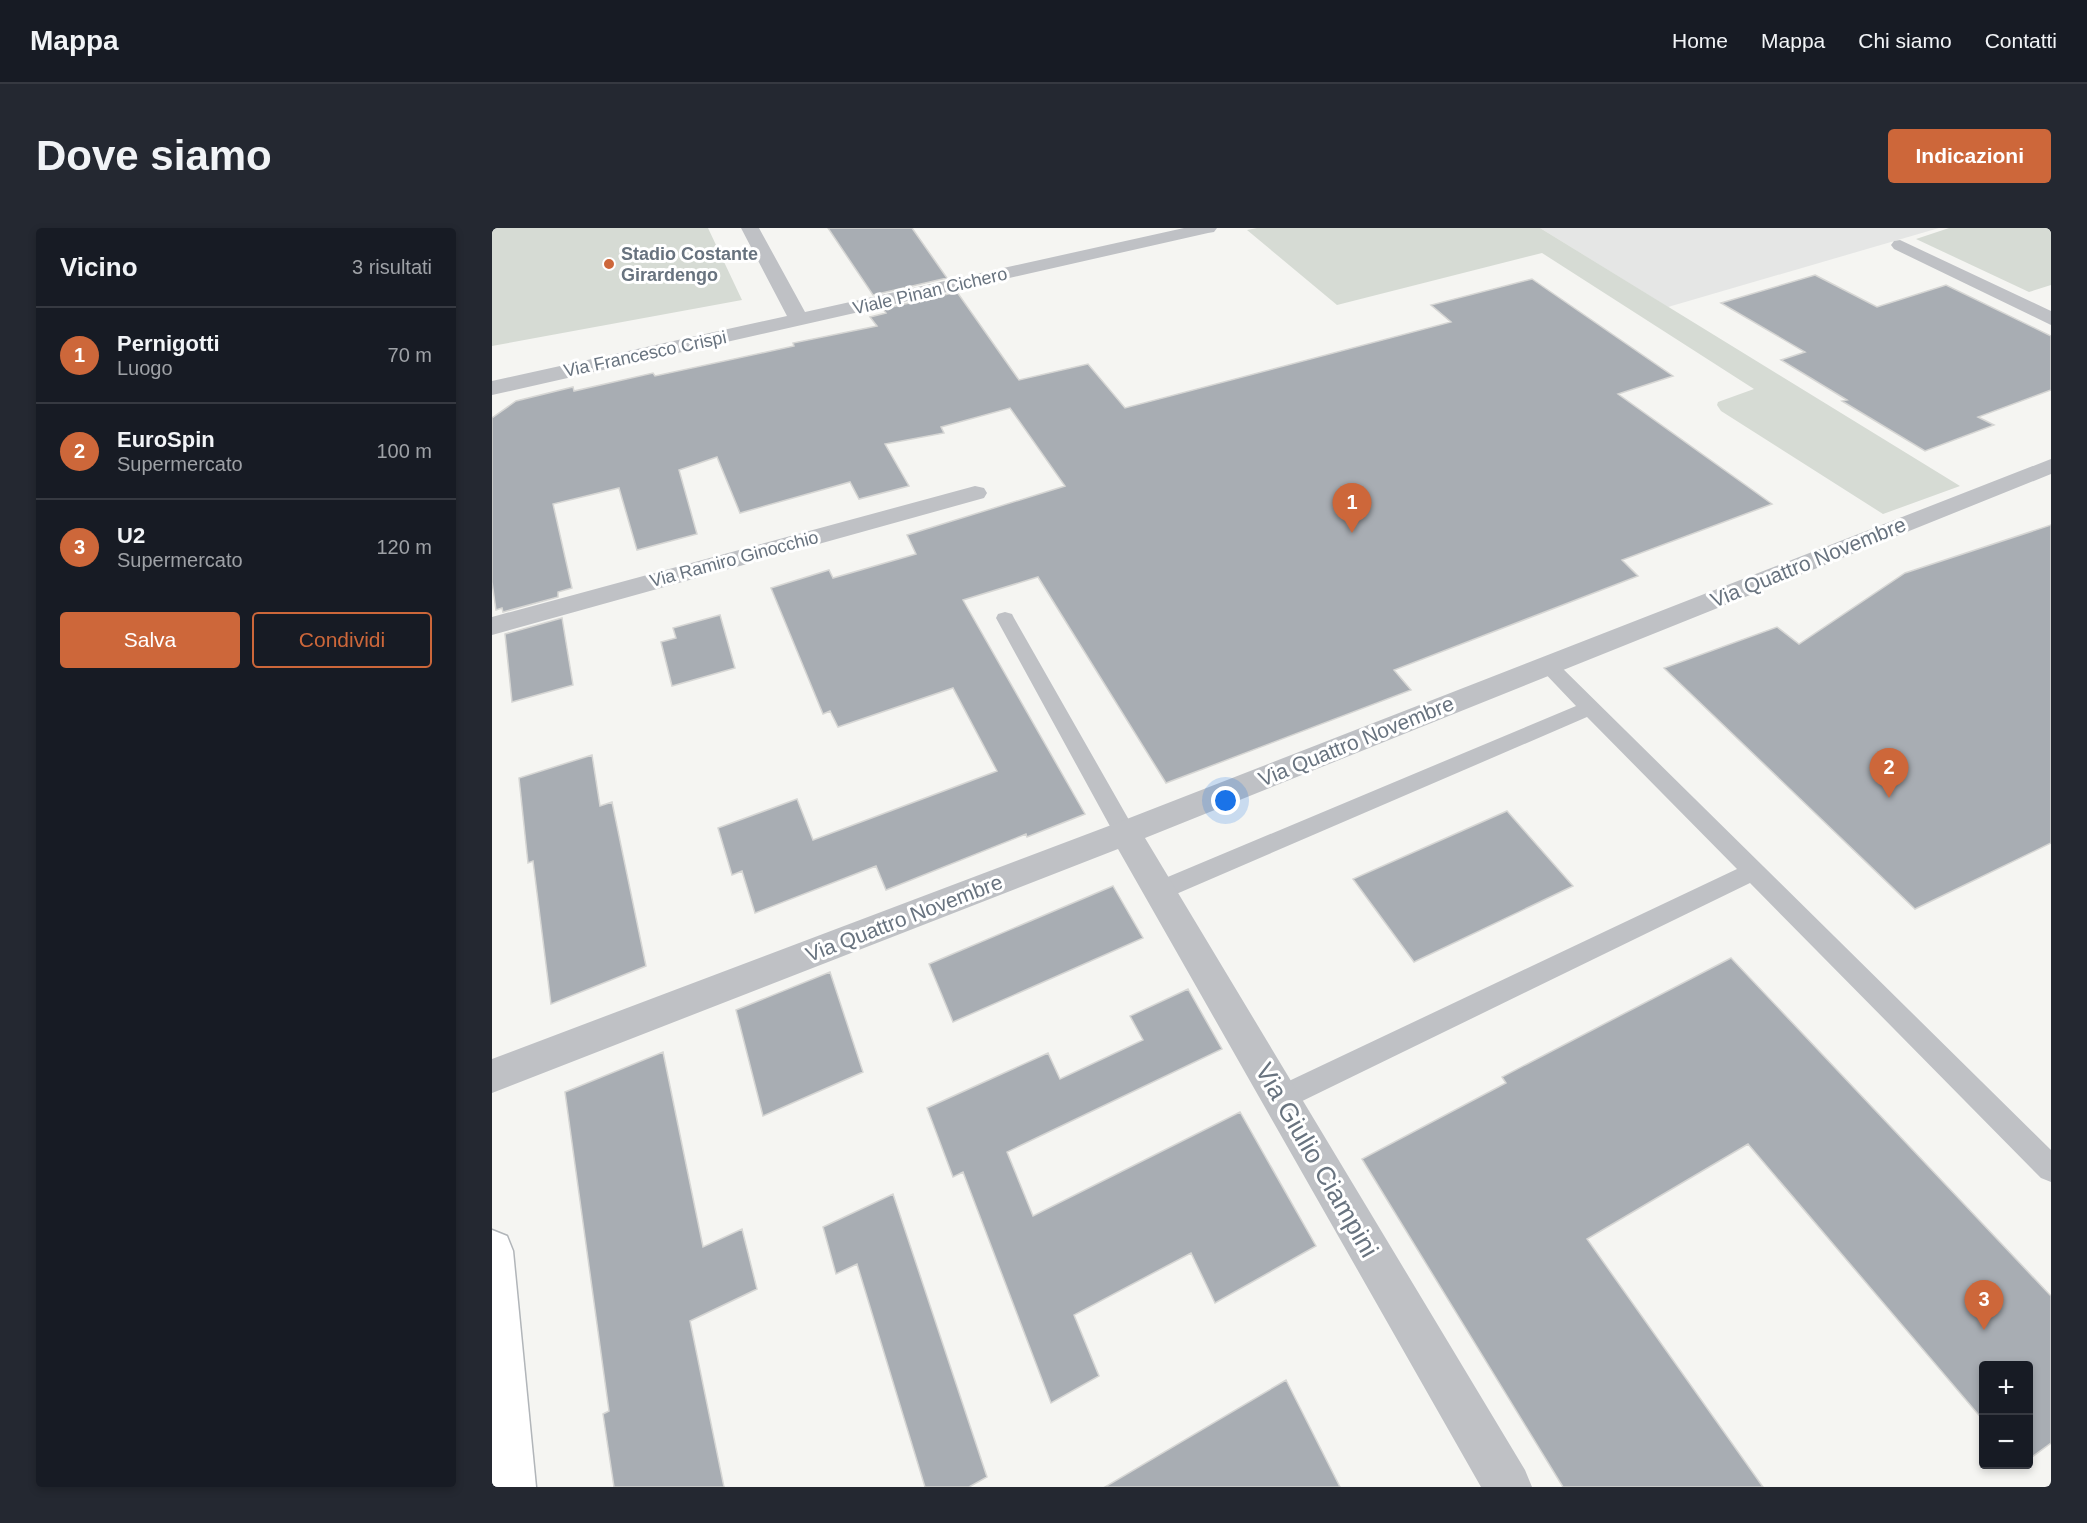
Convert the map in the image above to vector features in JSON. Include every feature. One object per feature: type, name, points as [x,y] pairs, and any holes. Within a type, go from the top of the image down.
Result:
[{"type":"street","points":[[750,228],[799,320]]},
{"type":"street","name":"Viale Pinan Cichero","points":[[799,320],[1156,233],[1208,228]]},
{"type":"street","points":[[1900,245],[2051,319]]},
{"type":"street","name":"Via Francesco Crispi","points":[[492,388],[799,320]]},
{"type":"street","name":"Via Quattro Novembre","points":[[492,1076],[1125,832],[2051,466]]},
{"type":"street","name":"Via Ramiro Ginocchio","points":[[492,626],[975,493]]},
{"type":"street","name":"Via Giulio Ciampini","points":[[1125,832],[1508,1487]]},
{"type":"street","points":[[492,1251],[512,1487]]},
{"type":"lane","points":[[1005,618],[1125,832]]},
{"type":"lane","points":[[1547,665],[2051,1168]]},
{"type":"lane","points":[[1159,891],[1590,708]]},
{"type":"lane","points":[[1281,1098],[1754,871]]},
{"type":"shaded area","name":"Stadio Costante Girardengo","points":[[492,228],[708,228],[742,300],[492,346]]},
{"type":"shaded area","points":[[1257,228],[1540,228],[1960,486],[1883,514],[1721,411],[1717,405],[1718,402],[1754,389],[1542,253],[1337,305],[1247,230]]},
{"type":"shaded area","points":[[1540,228],[1939,228],[1668,307]]},
{"type":"shaded area","points":[[1949,228],[2051,228],[2051,285],[2029,292],[1916,239]]},
{"type":"building","points":[[828,228],[912,228],[947,278],[873,295]]},
{"type":"building","points":[[1815,275],[1877,307],[1946,285],[2051,336],[2051,390],[1978,417],[1994,425],[1925,451],[1842,401],[1847,400],[1781,360],[1805,352],[1721,303]]},
{"type":"building","points":[[1532,279],[1673,376],[1618,394],[1772,504],[1622,560],[1638,576],[1394,670],[1411,690],[1166,783],[1038,577],[963,600],[1085,814],[1027,837],[1026,834],[886,890],[876,866],[755,913],[742,871],[732,875],[718,828],[797,799],[813,840],[997,771],[953,688],[838,727],[830,711],[823,714],[771,588],[829,570],[833,578],[916,554],[907,535],[1065,486],[1010,408],[941,427],[944,433],[885,444],[909,486],[859,499],[850,482],[740,513],[717,457],[679,470],[697,534],[637,550],[619,488],[553,504],[572,588],[558,592],[558,597],[503,612],[502,608],[496,610],[492,582],[492,418],[516,401],[573,387],[574,391],[653,373],[655,376],[794,346],[793,343],[877,326],[870,317],[886,313],[883,309],[957,292],[1019,380],[1088,364],[1125,408],[1451,322],[1431,305]]},
{"type":"building","points":[[2051,525],[2051,843],[1915,909],[1664,668],[1777,627],[1799,644],[1905,573]]},
{"type":"building","points":[[720,615],[735,668],[672,686],[661,642],[676,638],[673,628]]},
{"type":"building","points":[[562,618],[573,685],[512,702],[505,634]]},
{"type":"building","points":[[592,755],[600,806],[612,802],[646,966],[551,1004],[533,861],[528,863],[519,778]]},
{"type":"building","points":[[1507,811],[1573,886],[1414,962],[1353,879]]},
{"type":"building","points":[[1113,886],[1143,938],[953,1022],[929,964]]},
{"type":"building","points":[[1731,958],[2051,1296],[2051,1443],[2033,1456],[2033,1361],[1979,1361],[1979,1415],[1748,1144],[1587,1239],[1763,1487],[1563,1487],[1362,1159],[1506,1083],[1502,1077]]},
{"type":"building","points":[[830,972],[863,1072],[763,1116],[736,1010]]},
{"type":"building","points":[[1188,989],[1222,1049],[1007,1152],[1033,1216],[1240,1112],[1316,1246],[1215,1303],[1191,1253],[1074,1315],[1099,1376],[1051,1403],[963,1172],[953,1177],[927,1108],[1048,1053],[1060,1079],[1143,1040],[1130,1016]]},
{"type":"building","points":[[663,1052],[703,1247],[742,1229],[757,1289],[690,1321],[724,1487],[614,1487],[603,1414],[609,1411],[565,1092]]},
{"type":"building","points":[[893,1194],[987,1477],[969,1487],[925,1487],[857,1264],[836,1274],[823,1227]]},
{"type":"building","points":[[1286,1380],[1340,1487],[1105,1487]]},
{"type":"place","name":"Stadio Costante Girardengo","points":[[609,264]]},
{"type":"place","name":"Pernigotti","points":[[1352,533]]},
{"type":"place","name":"EuroSpin","points":[[1889,798]]},
{"type":"place","name":"U2","points":[[1984,1330]]}]
